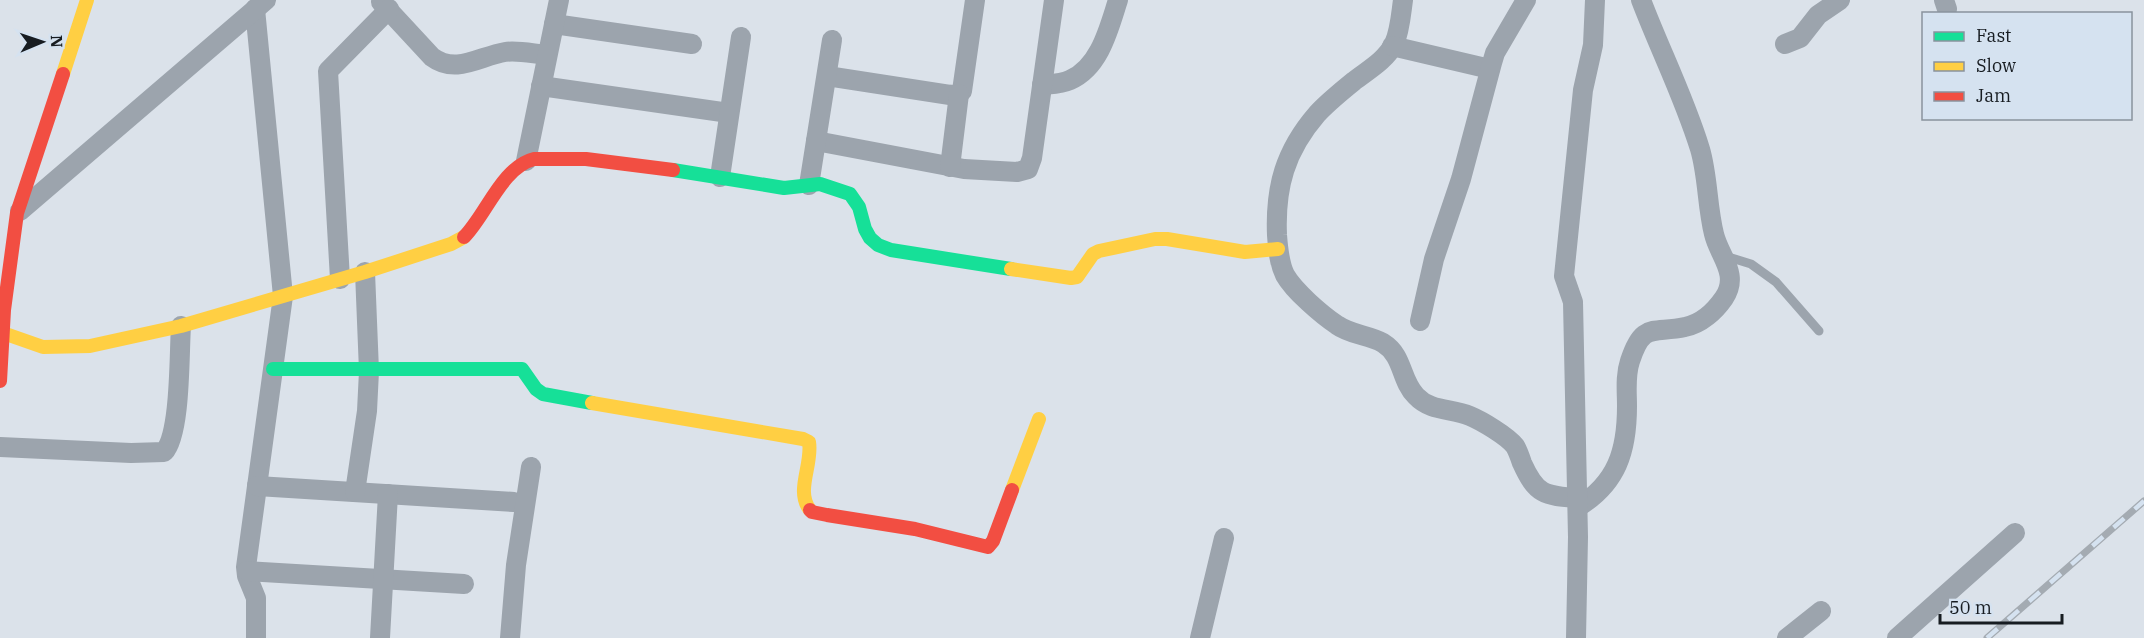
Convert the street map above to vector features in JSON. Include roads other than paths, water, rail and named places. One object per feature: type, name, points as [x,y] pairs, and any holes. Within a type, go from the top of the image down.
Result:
[{"type":"street","points":[[0,381],[2,312],[17,213],[87,0]]},
{"type":"street","points":[[526,161],[559,0]]},
{"type":"street","points":[[950,167],[959,94],[962,91],[975,0]]},
{"type":"street","points":[[816,141],[950,167],[1017,172],[1028,169],[1032,158],[1054,0]]},
{"type":"street","points":[[1042,85],[1073,79],[1092,62],[1102,46],[1118,0]]},
{"type":"street","points":[[1403,0],[1397,33],[1392,46],[1377,64],[1353,81],[1318,114],[1288,157],[1276,213],[1278,249],[1285,275],[1296,289],[1339,327],[1382,342],[1393,351],[1415,396],[1434,408],[1471,416],[1506,438],[1514,445],[1531,482],[1538,490],[1578,502],[1588,501],[1608,482],[1617,467],[1624,444],[1627,420],[1628,371],[1637,343],[1657,328],[1691,326],[1710,313],[1725,297],[1730,285],[1730,275],[1724,255],[1714,236],[1698,142],[1670,66],[1641,0]]},
{"type":"street","points":[[1420,321],[1434,258],[1461,179],[1495,53],[1526,0]]},
{"type":"street","points":[[1576,638],[1578,502],[1573,302],[1564,276],[1583,90],[1593,45],[1595,0]]},
{"type":"street","points":[[1785,44],[1800,38],[1818,15],[1840,0]]},
{"type":"street","points":[[17,213],[261,4]]},
{"type":"street","points":[[256,638],[256,598],[247,571],[283,296],[261,4]]},
{"type":"street","points":[[340,279],[328,71],[384,5],[432,57],[442,63],[455,66],[508,52],[548,56]]},
{"type":"street","points":[[554,24],[692,44]]},
{"type":"street","points":[[720,177],[741,37]]},
{"type":"street","points":[[809,185],[832,40]]},
{"type":"street","points":[[1392,46],[1490,69]]},
{"type":"street","points":[[826,76],[950,95],[959,94]]},
{"type":"street","points":[[541,86],[729,113]]},
{"type":"street","points":[[3,333],[39,347],[90,346],[181,326],[366,272],[461,240],[475,225],[512,171],[526,161],[545,158],[633,164],[784,188],[820,184],[850,194],[859,207],[870,238],[878,245],[891,250],[1071,278],[1077,277],[1093,254],[1099,250],[1155,240],[1186,242],[1245,252],[1278,249]]},
{"type":"street","points":[[355,492],[366,420],[369,371],[366,272]]},
{"type":"street","points":[[0,447],[131,453],[164,452],[169,447],[173,435],[181,326]]},
{"type":"street","points":[[273,369],[369,371],[522,369],[529,376],[536,391],[543,394],[803,439],[809,442],[812,449],[804,494],[806,507],[812,512],[930,532],[962,543],[980,546],[988,546],[993,541],[1039,419]]},
{"type":"street","points":[[510,638],[516,565],[531,467]]},
{"type":"street","points":[[257,486],[514,502]]},
{"type":"street","points":[[380,638],[388,494]]},
{"type":"street","points":[[1897,638],[2015,533]]},
{"type":"street","points":[[1200,638],[1224,537]]},
{"type":"street","points":[[247,571],[464,584]]},
{"type":"street","points":[[1787,638],[1821,611]]},
{"type":"lane","points":[[1724,255],[1751,264],[1776,282],[1819,331]]},
{"type":"railway","points":[[1987,638],[2144,501]]}]
